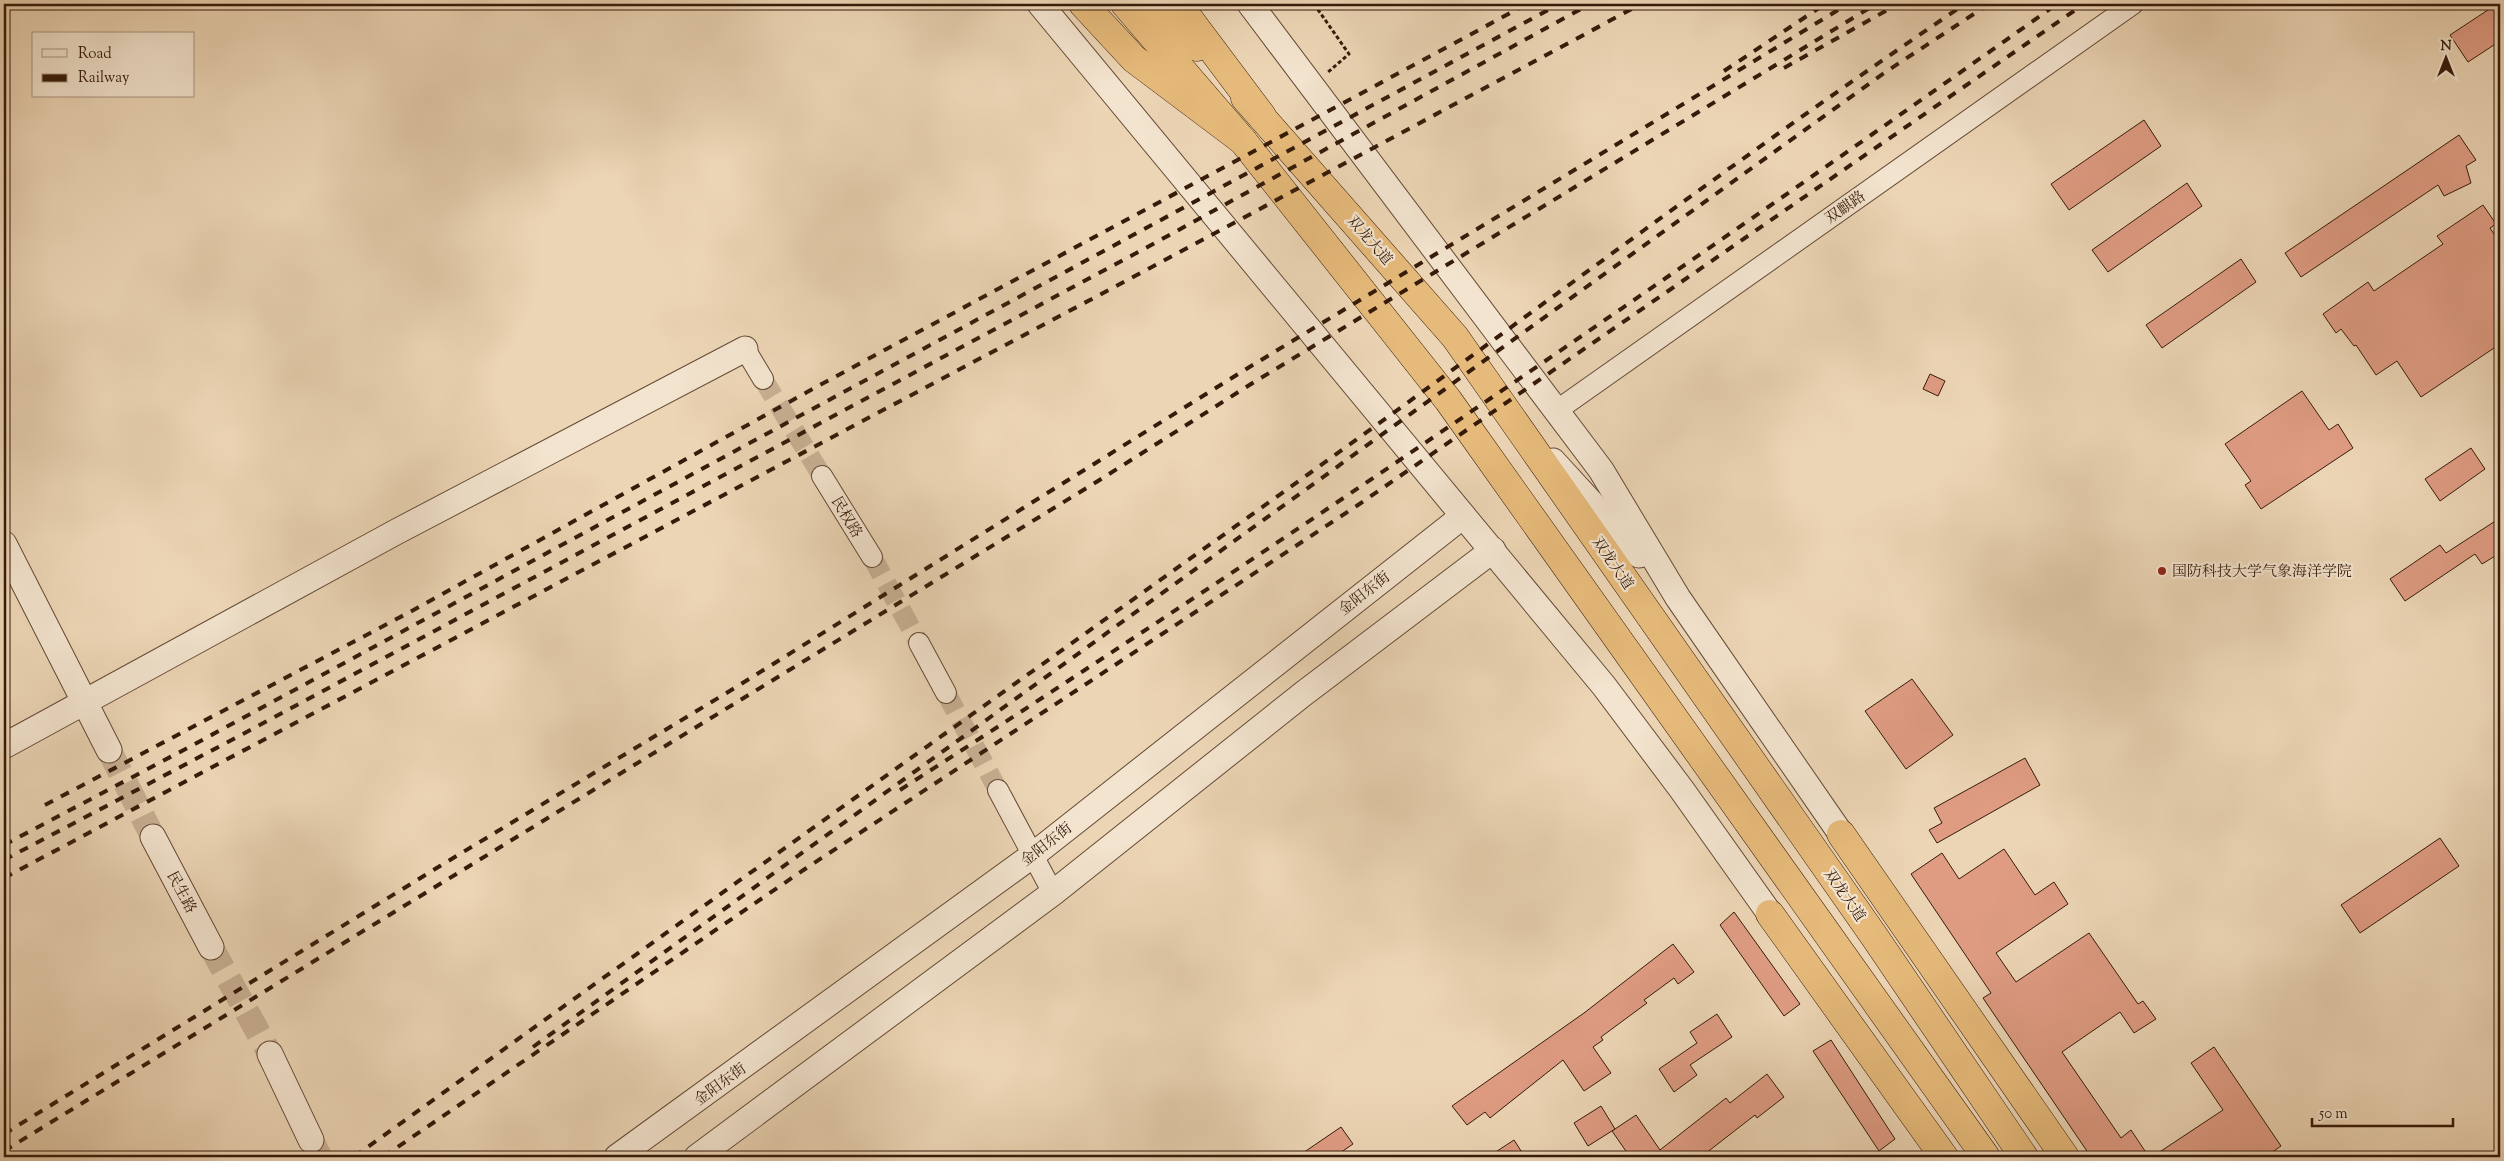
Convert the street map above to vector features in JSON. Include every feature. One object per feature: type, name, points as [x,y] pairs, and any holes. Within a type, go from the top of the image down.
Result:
[{"type":"highway","points":[[1084,4],[1134,59],[1243,142]]},
{"type":"highway","points":[[1125,4],[1243,142],[1448,400],[1986,1157]]},
{"type":"highway","name":"双龙大道","points":[[1158,4],[1262,116],[1455,337],[1874,936],[2022,1154]]},
{"type":"highway","points":[[1178,4],[1262,116]]},
{"type":"highway","name":"双龙大道","points":[[1841,834],[2065,1157]]},
{"type":"highway","points":[[1770,914],[1944,1157]]},
{"type":"street","points":[[1040,4],[1463,516],[1494,550],[1604,686],[1677,782],[1770,914]]},
{"type":"street","points":[[1250,4],[1601,470],[1678,598],[1841,834]]},
{"type":"street","name":"双麒路","points":[[1556,411],[2133,4]]},
{"type":"street","points":[[4,746],[396,532],[745,348],[763,379]]},
{"type":"street","points":[[1504,406],[1678,598]]},
{"type":"street","name":"民权路","points":[[822,476],[872,558]]},
{"type":"street","name":"金阳东街","points":[[617,1157],[1033,855],[1463,516]]},
{"type":"street","points":[[4,544],[109,750]]},
{"type":"street","points":[[697,1157],[1053,893],[1303,694],[1494,550]]},
{"type":"street","points":[[919,643],[946,693]]},
{"type":"street","points":[[998,790],[1053,893]]},
{"type":"street","name":"民生路","points":[[153,837],[211,947]]},
{"type":"street","points":[[270,1054],[311,1140]]},
{"type":"path","points":[[1311,86],[1349,54],[1314,4]]},
{"type":"building","points":[[2497,4],[2500,4],[2500,41],[2468,62],[2450,35]]},
{"type":"building","points":[[2144,120],[2161,146],[2069,210],[2051,184]]},
{"type":"building","points":[[2459,135],[2476,160],[2466,166],[2471,183],[2444,196],[2438,185],[2301,277],[2285,253]]},
{"type":"building","points":[[2187,183],[2202,206],[2108,272],[2092,250]]},
{"type":"building","points":[[2483,205],[2496,224],[2490,228],[2500,243],[2500,344],[2421,397],[2397,361],[2376,375],[2356,345],[2354,346],[2341,329],[2336,333],[2323,314],[2368,282],[2374,291],[2443,244],[2437,236]]},
{"type":"building","points":[[2241,259],[2256,282],[2162,348],[2146,325]]},
{"type":"building","points":[[1930,374],[1945,381],[1938,396],[1923,389]]},
{"type":"building","points":[[2302,391],[2329,430],[2338,424],[2353,448],[2261,509],[2245,485],[2251,481],[2225,444]]},
{"type":"building","points":[[2471,448],[2485,469],[2440,501],[2425,479]]},
{"type":"building","points":[[2500,518],[2500,553],[2482,564],[2475,554],[2405,601],[2390,579],[2440,545],[2446,553]]},
{"type":"building","points":[[1912,679],[1953,735],[1906,769],[1865,711]]},
{"type":"building","points":[[2025,758],[2040,785],[1937,843],[1929,830],[1942,823],[1934,808]]},
{"type":"building","points":[[2440,838],[2459,866],[2360,933],[2341,905]]},
{"type":"building","points":[[2004,849],[2035,895],[2054,882],[2068,904],[1996,953],[2016,982],[2089,933],[2138,1004],[2143,1001],[2156,1019],[2134,1033],[2120,1012],[2062,1052],[2121,1138],[2131,1130],[2149,1157],[2091,1157],[1983,998],[1991,993],[1911,874],[1942,853],[1959,879]]},
{"type":"building","points":[[1734,912],[1800,1004],[1784,1016],[1720,925]]},
{"type":"building","points":[[1673,944],[1694,972],[1678,984],[1674,978],[1644,1000],[1647,1003],[1601,1037],[1603,1040],[1593,1047],[1611,1073],[1584,1091],[1563,1060],[1490,1118],[1485,1112],[1467,1125],[1452,1106],[1584,1013]]},
{"type":"building","points":[[1717,1014],[1732,1037],[1690,1065],[1697,1075],[1674,1092],[1659,1069],[1697,1043],[1690,1032]]},
{"type":"building","points":[[1831,1040],[1895,1139],[1879,1151],[1813,1051]]},
{"type":"building","points":[[2214,1047],[2281,1146],[2265,1157],[2152,1157],[2223,1110],[2191,1063]]},
{"type":"building","points":[[1767,1074],[1784,1097],[1757,1118],[1755,1115],[1701,1157],[1630,1157],[1612,1131],[1636,1115],[1660,1150],[1726,1098],[1730,1103]]},
{"type":"building","points":[[1601,1106],[1615,1129],[1588,1146],[1574,1123]]},
{"type":"building","points":[[1341,1127],[1353,1144],[1334,1157],[1297,1157]]},
{"type":"building","points":[[1514,1140],[1525,1157],[1488,1157]]},
{"type":"tunnel","points":[[763,379],[822,476]]},
{"type":"tunnel","points":[[872,557],[919,643]]},
{"type":"tunnel","points":[[946,693],[998,790]]},
{"type":"tunnel","points":[[109,750],[153,837]]},
{"type":"tunnel","points":[[211,947],[270,1054]]},
{"type":"tunnel","points":[[311,1140],[320,1157]]},
{"type":"railway","points":[[45,805],[408,613],[818,386],[1527,4]]},
{"type":"railway","points":[[4,845],[193,745],[1559,4]]},
{"type":"railway","points":[[4,860],[243,734],[1153,244],[1590,4]]},
{"type":"railway","points":[[4,878],[1150,268],[1641,4]]},
{"type":"railway","points":[[1724,71],[1825,4]]},
{"type":"railway","points":[[4,1134],[440,866],[733,689],[1243,371],[1848,4]]},
{"type":"railway","points":[[4,1151],[1098,481],[1251,384],[1876,4]]},
{"type":"railway","points":[[1784,68],[1898,4]]},
{"type":"railway","points":[[354,1157],[1310,473],[1717,177],[1965,4]]},
{"type":"railway","points":[[533,1047],[1884,73],[1989,4]]},
{"type":"railway","points":[[900,790],[1193,599],[1483,404],[2057,4]]},
{"type":"railway","points":[[383,1157],[805,869],[1358,505],[2084,4]]},
{"type":"place","name":"国防科技大学气象海洋学院","points":[[2162,571]]}]
